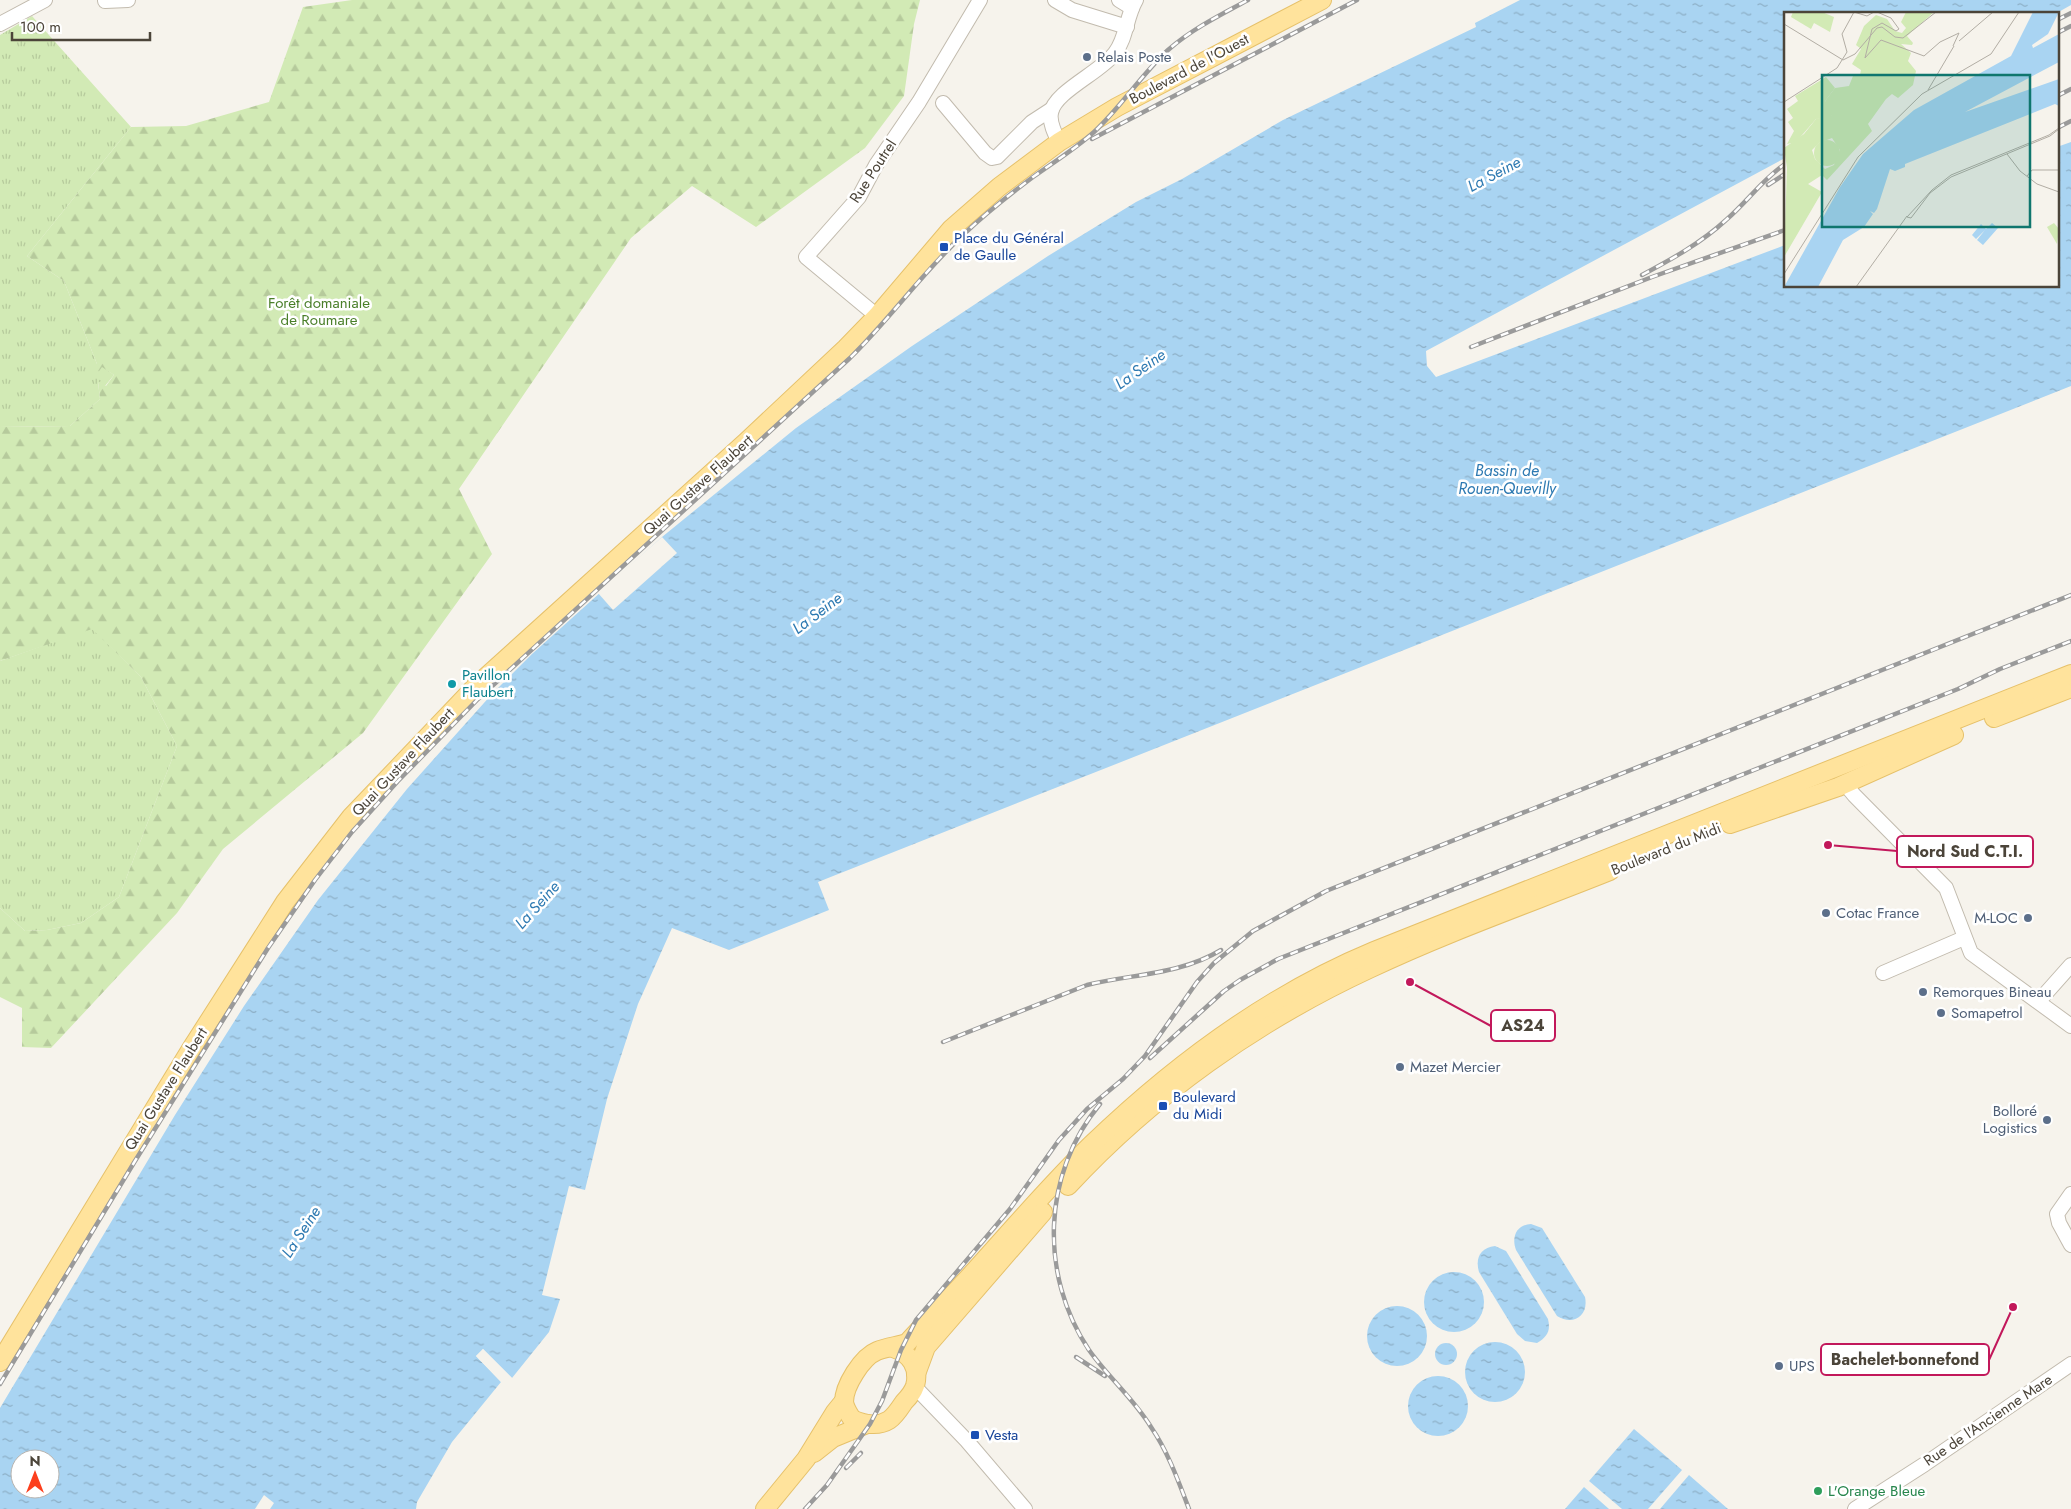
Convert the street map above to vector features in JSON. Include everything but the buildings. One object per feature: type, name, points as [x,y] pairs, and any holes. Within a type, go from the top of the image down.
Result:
[{"type":"main road","name":"Boulevard de l'Ouest","points":[[1059,142],[1118,107],[1322,0]]},
{"type":"main road","name":"Quai Gustave Flaubert","points":[[0,1362],[191,1048],[285,902],[351,817],[476,686],[746,442],[846,348],[877,316],[951,229],[1000,187],[1059,142]]},
{"type":"main road","name":"Boulevard du Midi","points":[[1241,1023],[1265,1021],[1401,955],[1748,816],[1839,777],[1942,727],[2071,674]]},
{"type":"main road","name":"Boulevard du Midi","points":[[893,1348],[908,1343],[1063,1172],[1095,1141],[1162,1082],[1241,1023],[1287,995],[1348,963],[1839,777],[1932,744],[2071,688]]},
{"type":"main road","name":"Boulevard du Midi","points":[[915,1380],[926,1347],[1049,1204],[1074,1179],[1172,1090],[1265,1021],[1329,979],[1348,963]]},
{"type":"main road","points":[[893,1348],[904,1351],[912,1360],[915,1380],[898,1411],[889,1420],[876,1424],[867,1424],[852,1420],[847,1411],[844,1402],[846,1390],[858,1367],[876,1351],[893,1348]]},
{"type":"main road","points":[[765,1509],[806,1459],[835,1412],[844,1402]]},
{"type":"main road","points":[[806,1459],[833,1438],[867,1424]]},
{"type":"street","points":[[0,23],[45,0]]},
{"type":"street","points":[[105,1],[128,0]]},
{"type":"street","name":"Rue Poutrel","points":[[877,316],[806,257],[859,197],[876,165],[920,102],[980,0]]},
{"type":"street","points":[[1056,0],[1072,10],[1127,27]]},
{"type":"street","points":[[942,103],[985,153],[992,158],[996,157],[1032,122],[1052,109],[1066,92],[1108,62],[1121,43],[1134,4],[1119,0]]},
{"type":"street","points":[[1052,109],[1052,122],[1059,142]]},
{"type":"street","points":[[1839,777],[1854,796],[1946,888],[1971,953],[2071,1026]]},
{"type":"street","points":[[1883,973],[1963,935]]},
{"type":"street","points":[[2039,1001],[2071,965]]},
{"type":"street","points":[[2071,1194],[2060,1208],[2057,1218],[2071,1245]]},
{"type":"street","name":"Rue de l'Ancienne Mare","points":[[1855,1509],[1925,1464],[2071,1364]]},
{"type":"street","points":[[915,1380],[1025,1509]]},
{"type":"green space","name":"Forêt domaniale de Roumare","points":[[352,0],[920,0],[914,24],[904,96],[865,148],[756,227],[692,186],[631,238],[459,489],[492,554],[363,733],[223,849],[177,913],[51,1048],[22,1047],[22,1008],[0,997],[0,908],[25,931],[47,930],[81,923],[119,897],[177,746],[141,677],[92,629],[0,661],[0,427],[70,426],[100,399],[98,381],[106,386],[114,375],[102,367],[97,374],[97,364],[64,281],[27,256],[131,127],[186,126],[269,102],[303,7]]},
{"type":"green space","points":[[32,16],[131,127],[27,256],[64,281],[97,364],[97,373],[102,366],[114,375],[105,386],[98,382],[100,399],[70,426],[0,427],[0,35]]},
{"type":"green space","points":[[92,628],[141,677],[177,746],[119,897],[81,923],[47,930],[25,931],[0,908],[0,661]]},
{"type":"water","points":[[1520,0],[2071,0],[2071,5],[2058,12],[1784,12],[1784,159],[1426,351],[1427,366],[1436,377],[1784,245],[1784,288],[2058,288],[2058,147],[2071,142],[2071,386],[818,882],[829,910],[729,950],[672,928],[638,1004],[607,1099],[585,1190],[569,1186],[542,1295],[560,1299],[549,1332],[512,1378],[483,1349],[476,1356],[501,1382],[452,1442],[417,1502],[416,1509],[0,1509],[0,1408],[175,1115],[244,1006],[318,900],[407,789],[492,694],[532,654],[662,537],[796,428],[912,346],[1048,256],[1136,202],[1182,179],[1283,120],[1476,27],[1475,23]]},
{"type":"water","points":[[1531,1224],[1542,1228],[1585,1297],[1585,1309],[1579,1317],[1569,1320],[1557,1316],[1516,1250],[1514,1240],[1516,1232],[1522,1227]]},
{"type":"water","points":[[1495,1246],[1506,1251],[1548,1319],[1549,1327],[1547,1333],[1537,1343],[1525,1341],[1517,1334],[1479,1272],[1478,1258],[1480,1254],[1482,1251]]},
{"type":"water","points":[[1454,1272],[1471,1277],[1479,1285],[1484,1302],[1479,1319],[1471,1327],[1454,1332],[1437,1327],[1429,1319],[1424,1302],[1429,1285],[1437,1277]]},
{"type":"water","points":[[1397,1306],[1414,1311],[1422,1319],[1427,1336],[1422,1353],[1414,1361],[1397,1366],[1380,1361],[1372,1353],[1367,1336],[1372,1319],[1380,1311]]},
{"type":"water","points":[[1495,1342],[1512,1347],[1520,1355],[1525,1372],[1520,1389],[1512,1397],[1495,1402],[1478,1397],[1470,1389],[1465,1372],[1470,1355],[1478,1347]]},
{"type":"water","points":[[1446,1343],[1454,1346],[1457,1354],[1454,1362],[1446,1365],[1438,1362],[1435,1354],[1438,1346]]},
{"type":"water","points":[[1438,1376],[1455,1381],[1463,1389],[1468,1406],[1463,1423],[1455,1431],[1438,1436],[1421,1431],[1413,1423],[1408,1406],[1413,1389],[1421,1381]]},
{"type":"water","points":[[1634,1429],[1682,1470],[1648,1509],[1622,1509],[1589,1481]]},
{"type":"water","points":[[1689,1475],[1728,1509],[1660,1509]]},
{"type":"water","points":[[1584,1487],[1609,1509],[1565,1509]]},
{"type":"pier","points":[[662,537],[677,553],[613,610],[598,593]]},
{"type":"pier","points":[[483,1349],[512,1378],[510,1380],[483,1353],[479,1356],[502,1380],[502,1383],[476,1356]]},
{"type":"pier","points":[[264,1495],[274,1503],[270,1509],[255,1509]]},
{"type":"railway","points":[[0,1384],[135,1161],[268,948],[315,880],[352,832],[398,781],[478,699],[850,358],[971,227],[1033,177],[1094,132],[1158,60],[1177,42],[1206,23],[1248,0]]},
{"type":"railway","points":[[1092,139],[1357,0]]},
{"type":"railway","points":[[2058,20],[2071,13]]},
{"type":"railway","points":[[2058,32],[2071,26]]},
{"type":"railway","points":[[2058,96],[2071,89]]},
{"type":"railway","points":[[2058,128],[2071,121]]},
{"type":"railway","points":[[1642,275],[1675,257],[1707,236],[1784,165]]},
{"type":"railway","points":[[1768,185],[1784,175]]},
{"type":"railway","points":[[1471,347],[1652,277],[1784,230]]},
{"type":"railway","points":[[805,1509],[827,1485],[870,1424],[882,1401],[901,1350],[916,1320],[1010,1209],[1059,1140],[1087,1109],[1123,1079],[1145,1056],[1197,982],[1214,963],[1253,931],[1326,891],[2071,595]]},
{"type":"railway","points":[[1150,1058],[1224,991],[1278,959],[1958,689],[2000,669],[2071,641]]},
{"type":"railway","points":[[943,1042],[1087,985],[1172,969],[1205,958],[1221,950]]},
{"type":"railway","points":[[1100,1104],[1081,1132],[1067,1161],[1058,1193],[1054,1225],[1055,1258],[1061,1290],[1073,1321],[1089,1350],[1137,1407],[1163,1446],[1189,1509]]},
{"type":"railway","points":[[1076,1357],[1105,1376]]},
{"type":"railway","points":[[846,1468],[861,1453]]},
{"type":"place","name":"Relais Poste","points":[[1087,57]]},
{"type":"place","name":"Place du Général de Gaulle","points":[[944,247]]},
{"type":"place","name":"Pavillon Flaubert","points":[[452,684]]},
{"type":"place","name":"Nord Sud C.T.I.","points":[[1828,845]]},
{"type":"place","name":"Cotac France","points":[[1826,913]]},
{"type":"place","name":"M-LOC","points":[[2028,918]]},
{"type":"place","name":"AS24","points":[[1410,982]]},
{"type":"place","name":"Remorques Bineau","points":[[1923,992]]},
{"type":"place","name":"Somapetrol","points":[[1941,1013]]},
{"type":"place","name":"Mazet Mercier","points":[[1400,1067]]},
{"type":"place","name":"Boulevard du Midi","points":[[1163,1106]]},
{"type":"place","name":"Bolloré Logistics","points":[[2047,1120]]},
{"type":"place","name":"Bachelet-bonnefond","points":[[2013,1307]]},
{"type":"place","name":"UPS","points":[[1779,1366]]},
{"type":"place","name":"Vesta","points":[[975,1435]]},
{"type":"place","name":"L'Orange Bleue","points":[[1818,1491]]},
{"type":"water label","name":"La Seine","points":[[1494,174]]},
{"type":"water label","name":"La Seine","points":[[1140,369]]},
{"type":"water label","name":"Bassin de Rouen-Quevilly","points":[[1507,479]]},
{"type":"water label","name":"La Seine","points":[[817,613]]},
{"type":"water label","name":"La Seine","points":[[537,905]]},
{"type":"water label","name":"La Seine","points":[[301,1232]]}]
